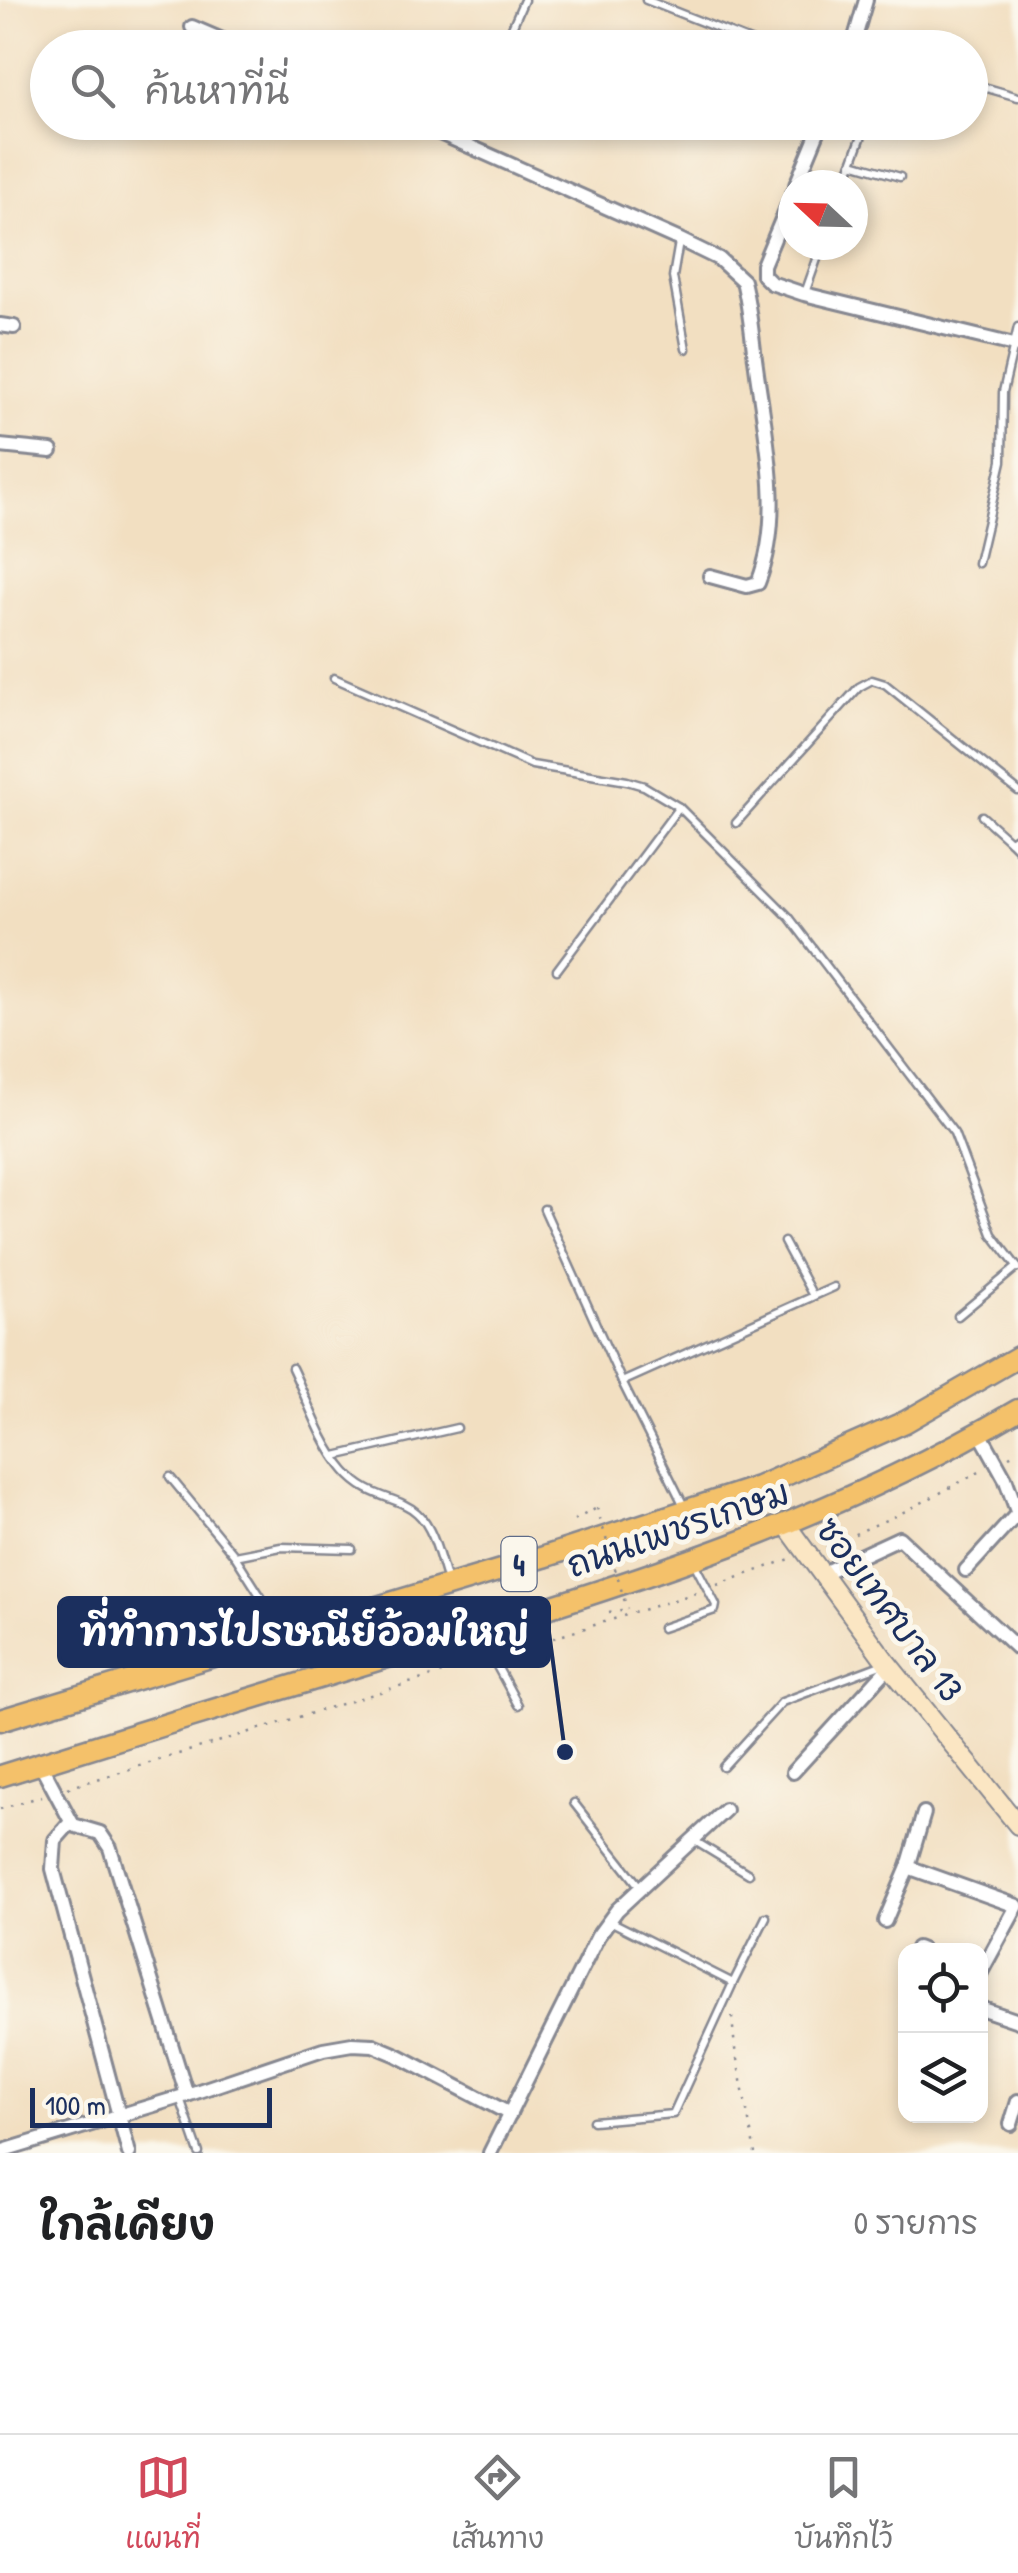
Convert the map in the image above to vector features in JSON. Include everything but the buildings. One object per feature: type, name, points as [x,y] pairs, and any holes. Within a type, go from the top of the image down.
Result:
[{"type":"main road","name":"ถนนเพชรเกษม","points":[[0,1720],[686,1512],[846,1450],[922,1413],[1018,1357]]},
{"type":"main road","name":"ถนนเพชรเกษม","points":[[0,1776],[692,1561],[877,1486],[1018,1410]]},
{"type":"street","points":[[857,30],[866,0]]},
{"type":"street","points":[[192,26],[201,30]]},
{"type":"street","points":[[456,140],[680,240],[719,259],[743,280],[770,475],[769,527],[758,583],[747,586],[710,576]]},
{"type":"street","points":[[802,170],[815,140]]},
{"type":"street","points":[[778,229],[763,265],[763,276],[771,283],[1016,346]]},
{"type":"street","points":[[743,280],[763,276]]},
{"type":"street","points":[[0,446],[51,451]]},
{"type":"street","points":[[966,1570],[1018,1514],[980,1432]]},
{"type":"street","name":"ซอยเทศบาล 13","points":[[786,1526],[888,1664],[1018,1825]]},
{"type":"street","points":[[820,1574],[899,1538],[1018,1649]]},
{"type":"street","points":[[793,1772],[888,1664]]},
{"type":"street","points":[[40,1764],[70,1822],[100,1833],[110,1848],[183,2096]]},
{"type":"street","points":[[490,2153],[609,1920],[726,1810]]},
{"type":"street","points":[[886,1921],[924,1813]]},
{"type":"street","points":[[70,1822],[54,1840],[53,1870],[129,2153]]},
{"type":"street","points":[[908,1867],[1018,1905],[988,1959]]},
{"type":"street","points":[[988,2011],[1018,2022]]},
{"type":"street","points":[[0,2152],[323,2049],[352,2044],[373,2045],[510,2114]]},
{"type":"street","points":[[1011,2124],[1018,2101]]},
{"type":"lane","points":[[511,30],[524,0]]},
{"type":"lane","points":[[646,0],[722,30]]},
{"type":"lane","points":[[988,88],[1018,96]]},
{"type":"lane","points":[[849,170],[860,140]]},
{"type":"lane","points":[[852,162],[900,177]]},
{"type":"lane","points":[[680,240],[673,277],[686,349]]},
{"type":"lane","points":[[804,294],[816,260]]},
{"type":"lane","points":[[978,564],[1002,461],[1003,392],[1018,327]]},
{"type":"lane","points":[[334,678],[532,765],[644,786],[679,807],[788,917],[954,1133],[992,1234],[1018,1268],[958,1316]]},
{"type":"lane","points":[[736,823],[859,687],[872,680],[885,684],[1018,791]]},
{"type":"lane","points":[[557,970],[679,807]]},
{"type":"lane","points":[[982,816],[1018,849]]},
{"type":"lane","points":[[1010,841],[1018,836]]},
{"type":"lane","points":[[544,1210],[686,1512]]},
{"type":"lane","points":[[784,1242],[812,1294]]},
{"type":"lane","points":[[622,1382],[834,1286]]},
{"type":"lane","points":[[292,1368],[344,1469],[366,1490],[414,1510],[424,1520],[448,1586]]},
{"type":"lane","points":[[335,1456],[457,1428]]},
{"type":"lane","points":[[170,1477],[236,1556],[284,1634]]},
{"type":"lane","points":[[236,1556],[281,1547],[352,1549]]},
{"type":"lane","points":[[662,1628],[715,1610],[716,1605],[692,1561]]},
{"type":"lane","points":[[477,1629],[518,1704]]},
{"type":"lane","points":[[723,1767],[782,1702],[888,1664]]},
{"type":"lane","points":[[574,1803],[640,1888]]},
{"type":"lane","points":[[692,1840],[749,1874]]},
{"type":"lane","points":[[594,2121],[673,2114],[766,1917]]},
{"type":"lane","points":[[609,1920],[732,1987]]},
{"type":"lane","points":[[183,2096],[199,2153]]},
{"type":"path","points":[[824,1547],[908,1510],[1018,1451]]},
{"type":"path","points":[[574,1520],[597,1508],[627,1609],[609,1612]]},
{"type":"path","points":[[0,1809],[492,1658],[790,1560]]},
{"type":"path","points":[[732,1987],[734,2048],[755,2153]]},
{"type":"place","name":"ที่ทำการไปรษณีย์อ้อมใหญ่","points":[[565,1752]]}]
